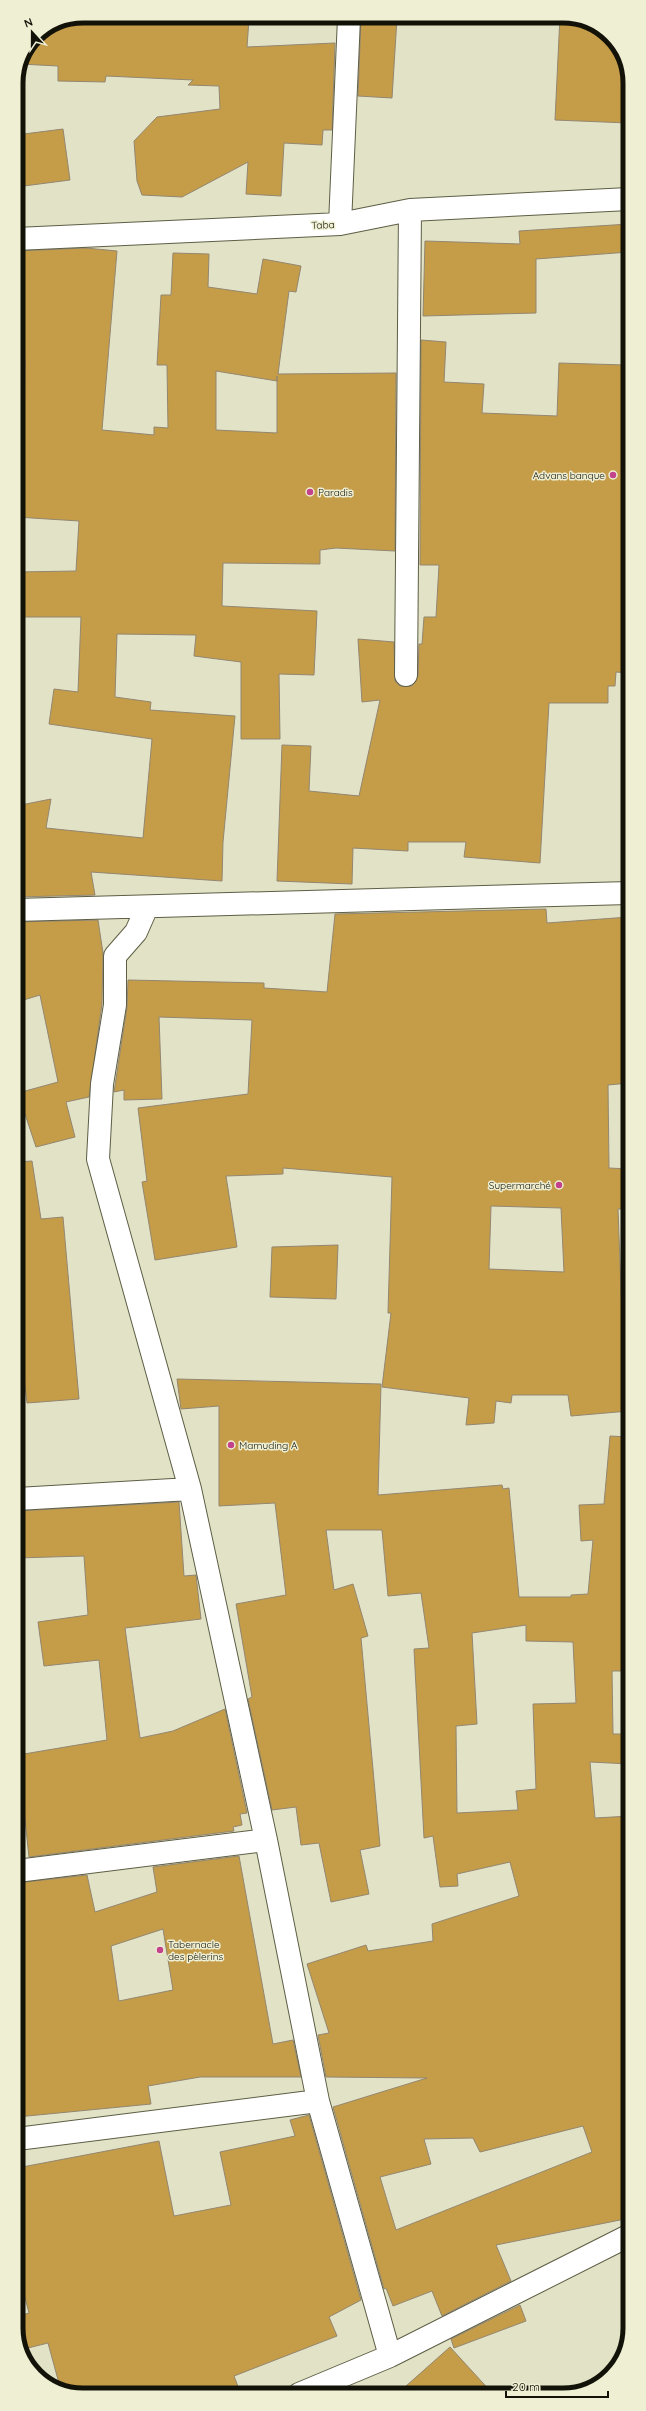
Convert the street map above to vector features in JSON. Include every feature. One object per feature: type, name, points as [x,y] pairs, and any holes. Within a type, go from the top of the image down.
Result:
[{"type":"street","points":[[340,224],[349,23]]},
{"type":"street","name":"Taba","points":[[23,239],[340,224],[410,210],[623,199]]},
{"type":"street","points":[[406,675],[410,210]]},
{"type":"street","points":[[23,910],[147,908],[623,893]]},
{"type":"street","points":[[147,908],[136,932],[115,956],[115,1005],[102,1084],[98,1159],[190,1488],[266,1840],[318,2101],[390,2356]]},
{"type":"street","points":[[23,1498],[190,1488]]},
{"type":"street","points":[[23,1871],[266,1840]]},
{"type":"street","points":[[23,2138],[318,2101]]},
{"type":"street","points":[[313,2388],[390,2356],[623,2238]]},
{"type":"building","points":[[249,23],[247,47],[335,43],[332,130],[323,130],[322,145],[284,143],[281,196],[246,194],[248,162],[182,197],[142,195],[137,181],[134,141],[157,117],[220,109],[219,86],[188,85],[193,80],[106,76],[105,82],[58,81],[58,66],[26,64],[32,52],[52,52],[52,32],[71,24]]},
{"type":"building","points":[[361,23],[397,23],[392,98],[358,96]]},
{"type":"building","points":[[560,23],[575,24],[596,33],[603,38],[611,46],[615,53],[622,71],[623,123],[555,120]]},
{"type":"building","points":[[63,129],[70,180],[23,186],[23,134]]},
{"type":"building","points":[[623,224],[623,252],[536,259],[536,313],[423,316],[425,241],[520,244],[519,231]]},
{"type":"building","points":[[86,248],[117,251],[102,430],[154,435],[154,427],[168,428],[167,365],[157,365],[161,295],[171,295],[173,253],[209,254],[208,287],[257,294],[263,259],[301,266],[296,292],[289,291],[278,374],[396,373],[395,551],[336,548],[320,550],[320,564],[223,563],[222,606],[317,611],[314,675],[279,674],[280,739],[241,739],[241,662],[194,656],[196,635],[117,634],[115,697],[151,702],[150,710],[235,716],[223,842],[222,881],[91,872],[95,895],[23,897],[23,805],[51,799],[46,828],[143,838],[152,739],[49,724],[54,689],[78,692],[81,617],[23,617],[23,572],[76,571],[79,521],[23,517],[25,359],[23,359],[23,251]],"holes":[[[216,371],[277,381],[277,433],[216,430]]]},
{"type":"building","points":[[421,340],[446,342],[444,382],[484,384],[482,413],[557,416],[559,363],[623,365],[623,673],[616,672],[615,686],[608,686],[608,703],[549,703],[540,863],[464,857],[466,842],[408,842],[408,851],[353,848],[352,884],[277,881],[282,745],[311,746],[309,791],[359,796],[380,700],[362,702],[358,639],[394,642],[395,681],[400,686],[412,686],[418,676],[419,644],[422,644],[424,617],[436,617],[439,565],[420,565]]},
{"type":"building","points":[[546,909],[547,923],[623,917],[623,1084],[608,1085],[609,1168],[623,1169],[623,1209],[618,1209],[623,1342],[623,1412],[571,1416],[568,1395],[512,1395],[511,1403],[496,1401],[494,1423],[466,1425],[469,1398],[382,1387],[391,1313],[388,1313],[392,1177],[283,1168],[283,1174],[226,1176],[237,1247],[155,1260],[142,1182],[147,1181],[138,1108],[248,1094],[252,1020],[159,1017],[162,1099],[124,1100],[124,1090],[114,1092],[127,1007],[128,980],[264,983],[264,988],[327,992],[335,914]],"holes":[[[491,1206],[561,1208],[564,1272],[489,1269]]]},
{"type":"building","points":[[98,920],[103,953],[102,1004],[89,1097],[66,1102],[75,1137],[36,1147],[23,1108],[23,1092],[58,1082],[40,995],[23,1000],[23,922]]},
{"type":"building","points":[[32,1161],[41,1219],[63,1217],[79,1399],[27,1403],[23,1378],[23,1162]]},
{"type":"building","points":[[338,1245],[336,1299],[270,1297],[272,1247]]},
{"type":"building","points":[[177,1379],[381,1384],[378,1495],[502,1485],[503,1489],[509,1488],[519,1597],[571,1597],[571,1595],[588,1594],[593,1540],[581,1541],[579,1505],[604,1504],[610,1436],[623,1437],[623,1671],[612,1671],[613,1734],[623,1734],[623,1764],[590,1762],[595,1818],[623,1816],[623,2219],[496,2245],[511,2281],[442,2316],[432,2291],[393,2306],[386,2288],[384,2289],[333,2107],[427,2078],[326,2077],[318,2035],[329,2033],[307,1964],[366,1945],[368,1951],[433,1941],[432,1924],[519,1896],[510,1862],[457,1874],[458,1886],[440,1887],[433,1836],[424,1838],[414,1649],[429,1648],[421,1593],[388,1596],[382,1530],[326,1530],[334,1590],[353,1584],[368,1636],[361,1638],[380,1846],[360,1850],[369,1894],[331,1902],[319,1843],[301,1845],[296,1807],[272,1810],[248,1699],[252,1697],[236,1604],[286,1595],[275,1503],[219,1506],[219,1406],[181,1409]],"holes":[[[526,1625],[526,1641],[573,1642],[576,1703],[533,1704],[536,1789],[516,1791],[518,1810],[457,1813],[456,1726],[477,1724],[472,1633]],[[583,2126],[592,2152],[396,2230],[380,2177],[431,2164],[424,2139],[473,2138],[480,2152]]]},
{"type":"building","points":[[179,1502],[184,1576],[196,1575],[201,1619],[125,1628],[140,1738],[173,1731],[225,1709],[247,1813],[240,1814],[242,1825],[233,1827],[234,1831],[29,1857],[23,1801],[23,1754],[107,1740],[99,1660],[44,1666],[38,1622],[88,1615],[84,1556],[23,1558],[23,1511]]},
{"type":"building","points":[[239,1856],[273,2044],[293,2040],[301,2077],[200,2077],[148,2086],[151,2104],[23,2116],[23,1882],[87,1875],[95,1912],[157,1892],[153,1867]],"holes":[[[163,1929],[173,1990],[119,2001],[111,1946]]]},
{"type":"building","points":[[309,2115],[361,2300],[329,2317],[337,2336],[234,2376],[239,2388],[79,2388],[59,2382],[48,2343],[28,2348],[23,2331],[23,2315],[29,2313],[23,2290],[23,2167],[159,2141],[174,2216],[231,2205],[220,2152],[295,2136],[290,2120]]},
{"type":"building","points":[[520,2305],[526,2321],[454,2348],[451,2339]]},
{"type":"building","points":[[450,2347],[488,2388],[404,2388]]},
{"type":"place","name":"Advans banque","points":[[613,475]]},
{"type":"place","name":"Paradis","points":[[310,492]]},
{"type":"place","name":"Supermarché","points":[[559,1185]]},
{"type":"place","name":"Mamuding A","points":[[231,1445]]},
{"type":"place","name":"Tabernacle des pèlerins","points":[[160,1950]]}]
